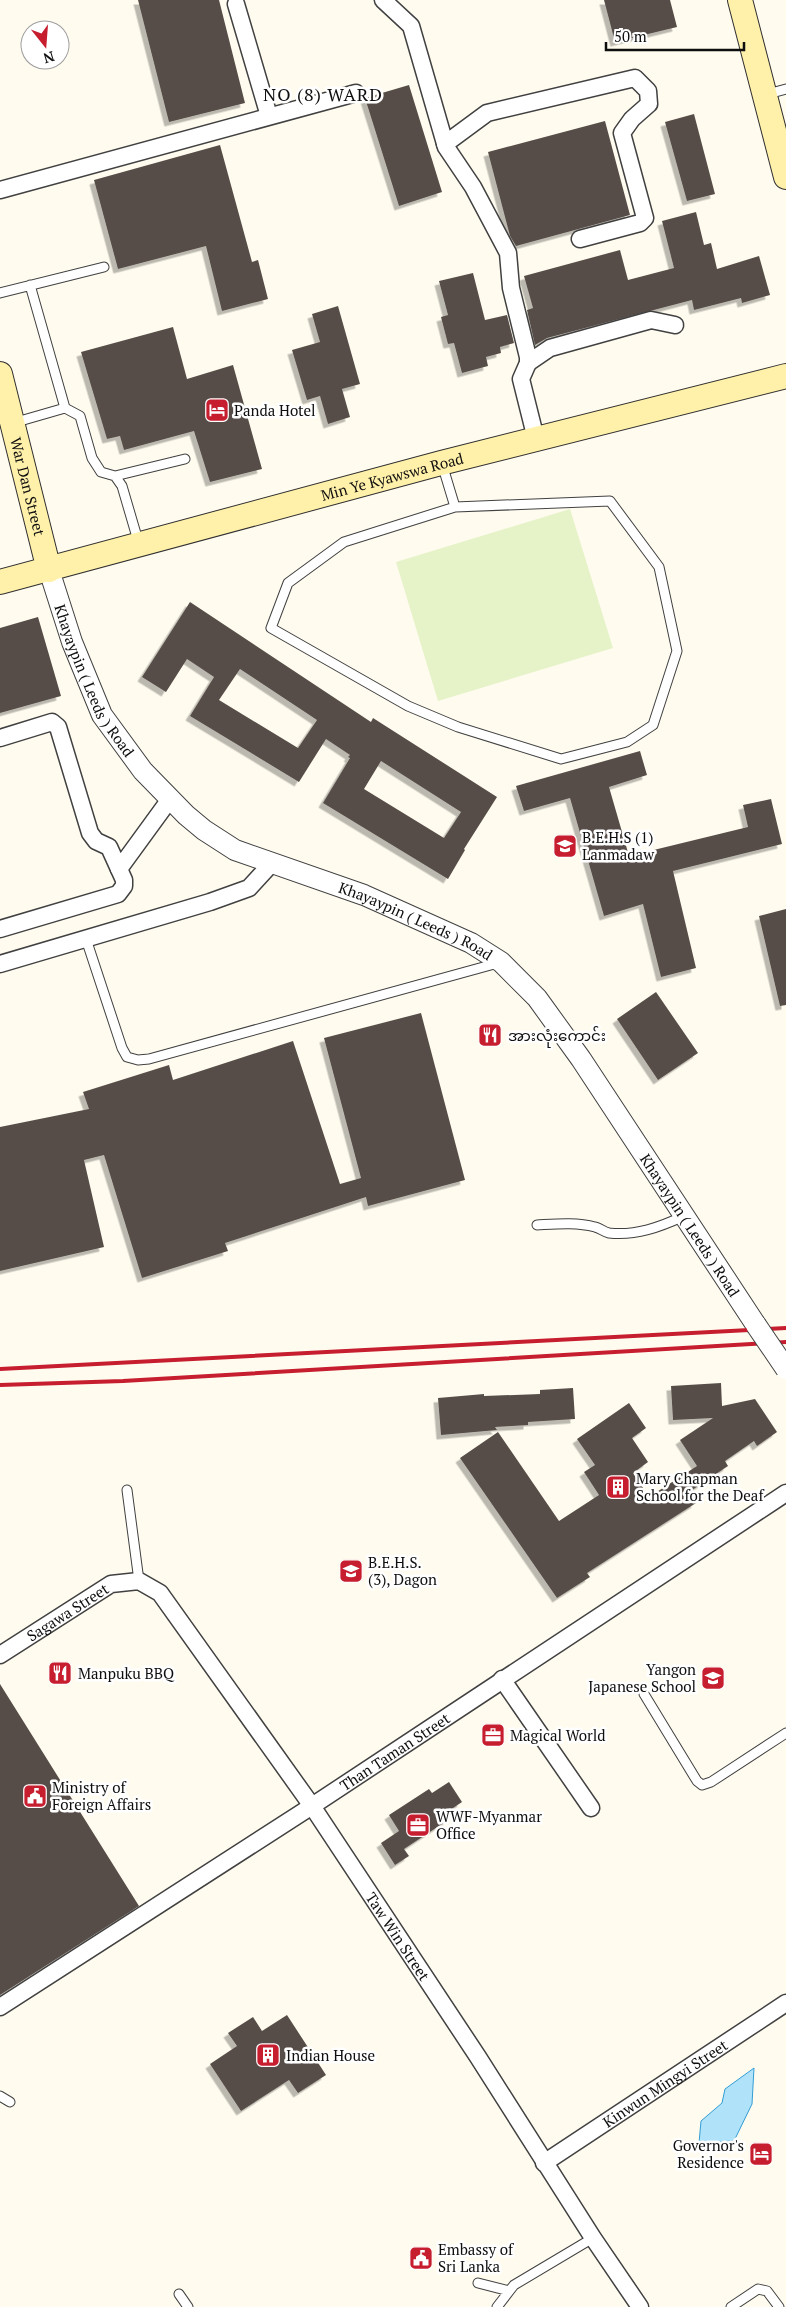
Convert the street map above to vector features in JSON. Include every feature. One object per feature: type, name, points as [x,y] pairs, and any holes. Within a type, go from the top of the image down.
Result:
[{"type":"main road","points":[[740,0],[775,92],[786,177]]},
{"type":"main road","name":"War Dan Street","points":[[0,374],[49,570]]},
{"type":"main road","name":"Min Ye Kyawswa Road","points":[[0,582],[441,463],[786,376]]},
{"type":"street","points":[[383,0],[412,26],[444,144],[473,187],[508,254],[511,288],[528,363]]},
{"type":"street","points":[[236,4],[269,116]]},
{"type":"street","points":[[444,144],[487,113],[636,78],[648,91],[650,104],[632,119],[622,133],[644,218],[640,223],[580,239]]},
{"type":"street","points":[[0,190],[356,93]]},
{"type":"street","points":[[536,439],[521,378],[528,363],[550,348],[652,320],[675,324]]},
{"type":"street","name":"Khayaypin ( Leeds ) Road","points":[[49,570],[72,642],[102,715],[143,772],[204,830],[235,850],[364,895],[470,942],[501,962],[537,998],[581,1059],[786,1369]]},
{"type":"street","points":[[0,738],[52,722],[58,727],[90,833],[96,841],[109,847],[124,880],[124,886],[118,894],[0,929]]},
{"type":"street","points":[[119,869],[170,799]]},
{"type":"street","points":[[0,964],[210,902],[248,888],[271,864]]},
{"type":"street","name":"Than Taman Street","points":[[0,2007],[312,1806],[786,1493]]},
{"type":"street","name":"Sagawa Street","points":[[0,1655],[111,1584],[139,1581]]},
{"type":"street","name":"Taw Win Street","points":[[139,1581],[160,1594],[312,1806],[478,2057],[593,2238],[640,2307]]},
{"type":"street","points":[[502,1679],[591,1808]]},
{"type":"street","name":"Kinwun Mingyi Street","points":[[544,2163],[786,2003]]},
{"type":"lane","points":[[0,293],[104,267]]},
{"type":"lane","points":[[30,285],[65,408]]},
{"type":"lane","points":[[13,424],[65,408],[80,416],[92,458],[101,472],[115,476],[185,459]]},
{"type":"lane","points":[[441,463],[455,507]]},
{"type":"lane","points":[[115,476],[122,486],[139,544]]},
{"type":"lane","points":[[610,501],[659,567],[678,651],[653,725],[627,742],[561,759],[458,727],[408,706],[271,628],[288,583],[344,542],[455,507],[610,501]]},
{"type":"lane","points":[[86,939],[122,1048],[127,1057],[138,1060],[150,1059],[501,962]]},
{"type":"lane","points":[[537,1225],[566,1223],[595,1227],[608,1233],[638,1232],[658,1228],[684,1216]]},
{"type":"lane","points":[[127,1490],[139,1581]]},
{"type":"lane","points":[[644,1694],[697,1781],[702,1785],[711,1782],[786,1733]]},
{"type":"lane","points":[[0,2096],[10,2102]]},
{"type":"lane","points":[[497,2307],[514,2285],[593,2238]]},
{"type":"lane","points":[[478,2283],[509,2291]]},
{"type":"lane","points":[[731,2307],[758,2289],[766,2291],[779,2307]]},
{"type":"lane","points":[[179,2294],[188,2307]]},
{"type":"green space","points":[[570,509],[613,648],[438,701],[396,562]]},
{"type":"water","points":[[754,2068],[752,2104],[734,2141],[699,2143],[701,2121],[722,2103],[725,2089]]},
{"type":"building","points":[[138,0],[219,0],[245,103],[169,122]]},
{"type":"building","points":[[604,0],[670,0],[677,27],[615,42]]},
{"type":"building","points":[[409,85],[442,192],[399,206],[365,98]]},
{"type":"building","points":[[694,114],[715,194],[687,201],[665,122]]},
{"type":"building","points":[[605,121],[630,215],[516,246],[510,236],[488,152]]},
{"type":"building","points":[[220,145],[252,262],[258,260],[268,299],[222,311],[206,246],[118,269],[94,180]]},
{"type":"building","points":[[696,212],[704,245],[711,243],[717,269],[759,256],[770,295],[742,303],[741,298],[694,310],[692,300],[547,338],[535,345],[527,310],[533,308],[524,276],[620,250],[628,280],[674,268],[662,221]]},
{"type":"building","points":[[473,273],[485,320],[507,315],[514,343],[500,347],[501,353],[486,357],[488,366],[462,373],[454,343],[448,344],[441,317],[448,315],[439,281]]},
{"type":"building","points":[[338,306],[360,384],[342,389],[350,417],[328,424],[320,396],[307,400],[292,350],[320,342],[312,314]]},
{"type":"building","points":[[173,327],[187,379],[233,365],[262,469],[210,482],[194,431],[124,450],[120,436],[107,439],[81,352]]},
{"type":"building","points":[[190,602],[371,722],[373,718],[497,797],[464,849],[448,879],[323,803],[350,758],[348,757],[350,755],[326,739],[299,782],[190,716],[214,677],[187,659],[166,692],[142,677]],"holes":[[[240,669],[317,720],[298,748],[219,700]],[[381,761],[461,812],[444,838],[364,789]]]},
{"type":"building","points":[[38,617],[61,696],[0,713],[0,628]]},
{"type":"building","points":[[640,751],[647,775],[609,787],[629,856],[748,827],[743,805],[771,799],[782,844],[673,871],[696,968],[661,977],[643,904],[604,916],[570,798],[524,811],[516,786]]},
{"type":"building","points":[[786,909],[786,1005],[780,1006],[759,916]]},
{"type":"building","points":[[656,992],[698,1053],[658,1080],[617,1019]]},
{"type":"building","points":[[421,1013],[465,1180],[368,1206],[366,1197],[225,1243],[228,1251],[142,1278],[104,1155],[84,1160],[104,1247],[0,1271],[0,1127],[89,1109],[83,1092],[169,1065],[173,1080],[293,1041],[340,1184],[361,1178],[324,1038]]},
{"type":"building","points":[[721,1383],[722,1406],[755,1399],[777,1432],[757,1446],[754,1441],[725,1461],[728,1466],[689,1492],[696,1503],[587,1573],[590,1577],[557,1598],[460,1458],[498,1432],[559,1521],[599,1495],[584,1472],[595,1465],[577,1439],[629,1403],[646,1428],[632,1438],[648,1462],[633,1473],[649,1497],[697,1466],[680,1440],[713,1418],[673,1420],[671,1386]]},
{"type":"building","points":[[573,1388],[575,1419],[528,1422],[528,1425],[495,1427],[497,1430],[441,1435],[438,1398],[484,1394],[484,1396],[540,1394],[540,1390]]},
{"type":"building","name":"Ministry of Foreign Affairs","points":[[0,1684],[139,1906],[0,1995]]},
{"type":"building","name":"WWF-Myanmar Office","points":[[449,1782],[462,1802],[444,1814],[448,1820],[404,1849],[409,1856],[395,1865],[381,1843],[399,1831],[389,1815],[429,1789],[432,1793]]},
{"type":"building","name":"Indian House","points":[[287,2015],[326,2075],[298,2093],[289,2080],[241,2111],[210,2064],[237,2046],[228,2033],[253,2017],[262,2031]]},
{"type":"railway","points":[[0,1369],[786,1328]]},
{"type":"railway","points":[[0,1385],[123,1381],[786,1342]]},
{"type":"place","name":"Panda Hotel","points":[[217,410]]},
{"type":"place","name":"B.E.H.S (1) Lanmadaw","points":[[565,846]]},
{"type":"place","name":"အားလုံးကောင်း","points":[[490,1035]]},
{"type":"place","name":"Mary Chapman School for the Deaf","points":[[618,1487]]},
{"type":"place","name":"B.E.H.S. (3), Dagon","points":[[351,1571]]},
{"type":"place","name":"Manpuku BBQ","points":[[60,1673]]},
{"type":"place","name":"Yangon Japanese School","points":[[713,1678]]},
{"type":"place","name":"Magical World","points":[[493,1735]]},
{"type":"place","name":"Ministry of Foreign Affairs","points":[[35,1796]]},
{"type":"place","name":"WWF-Myanmar Office","points":[[418,1825]]},
{"type":"place","name":"Indian House","points":[[268,2055]]},
{"type":"place","name":"Governor's Residence","points":[[761,2154]]},
{"type":"place","name":"Embassy of Sri Lanka","points":[[421,2258]]},
{"type":"district","name":"NO (8) WARD","points":[[323,94]]}]
